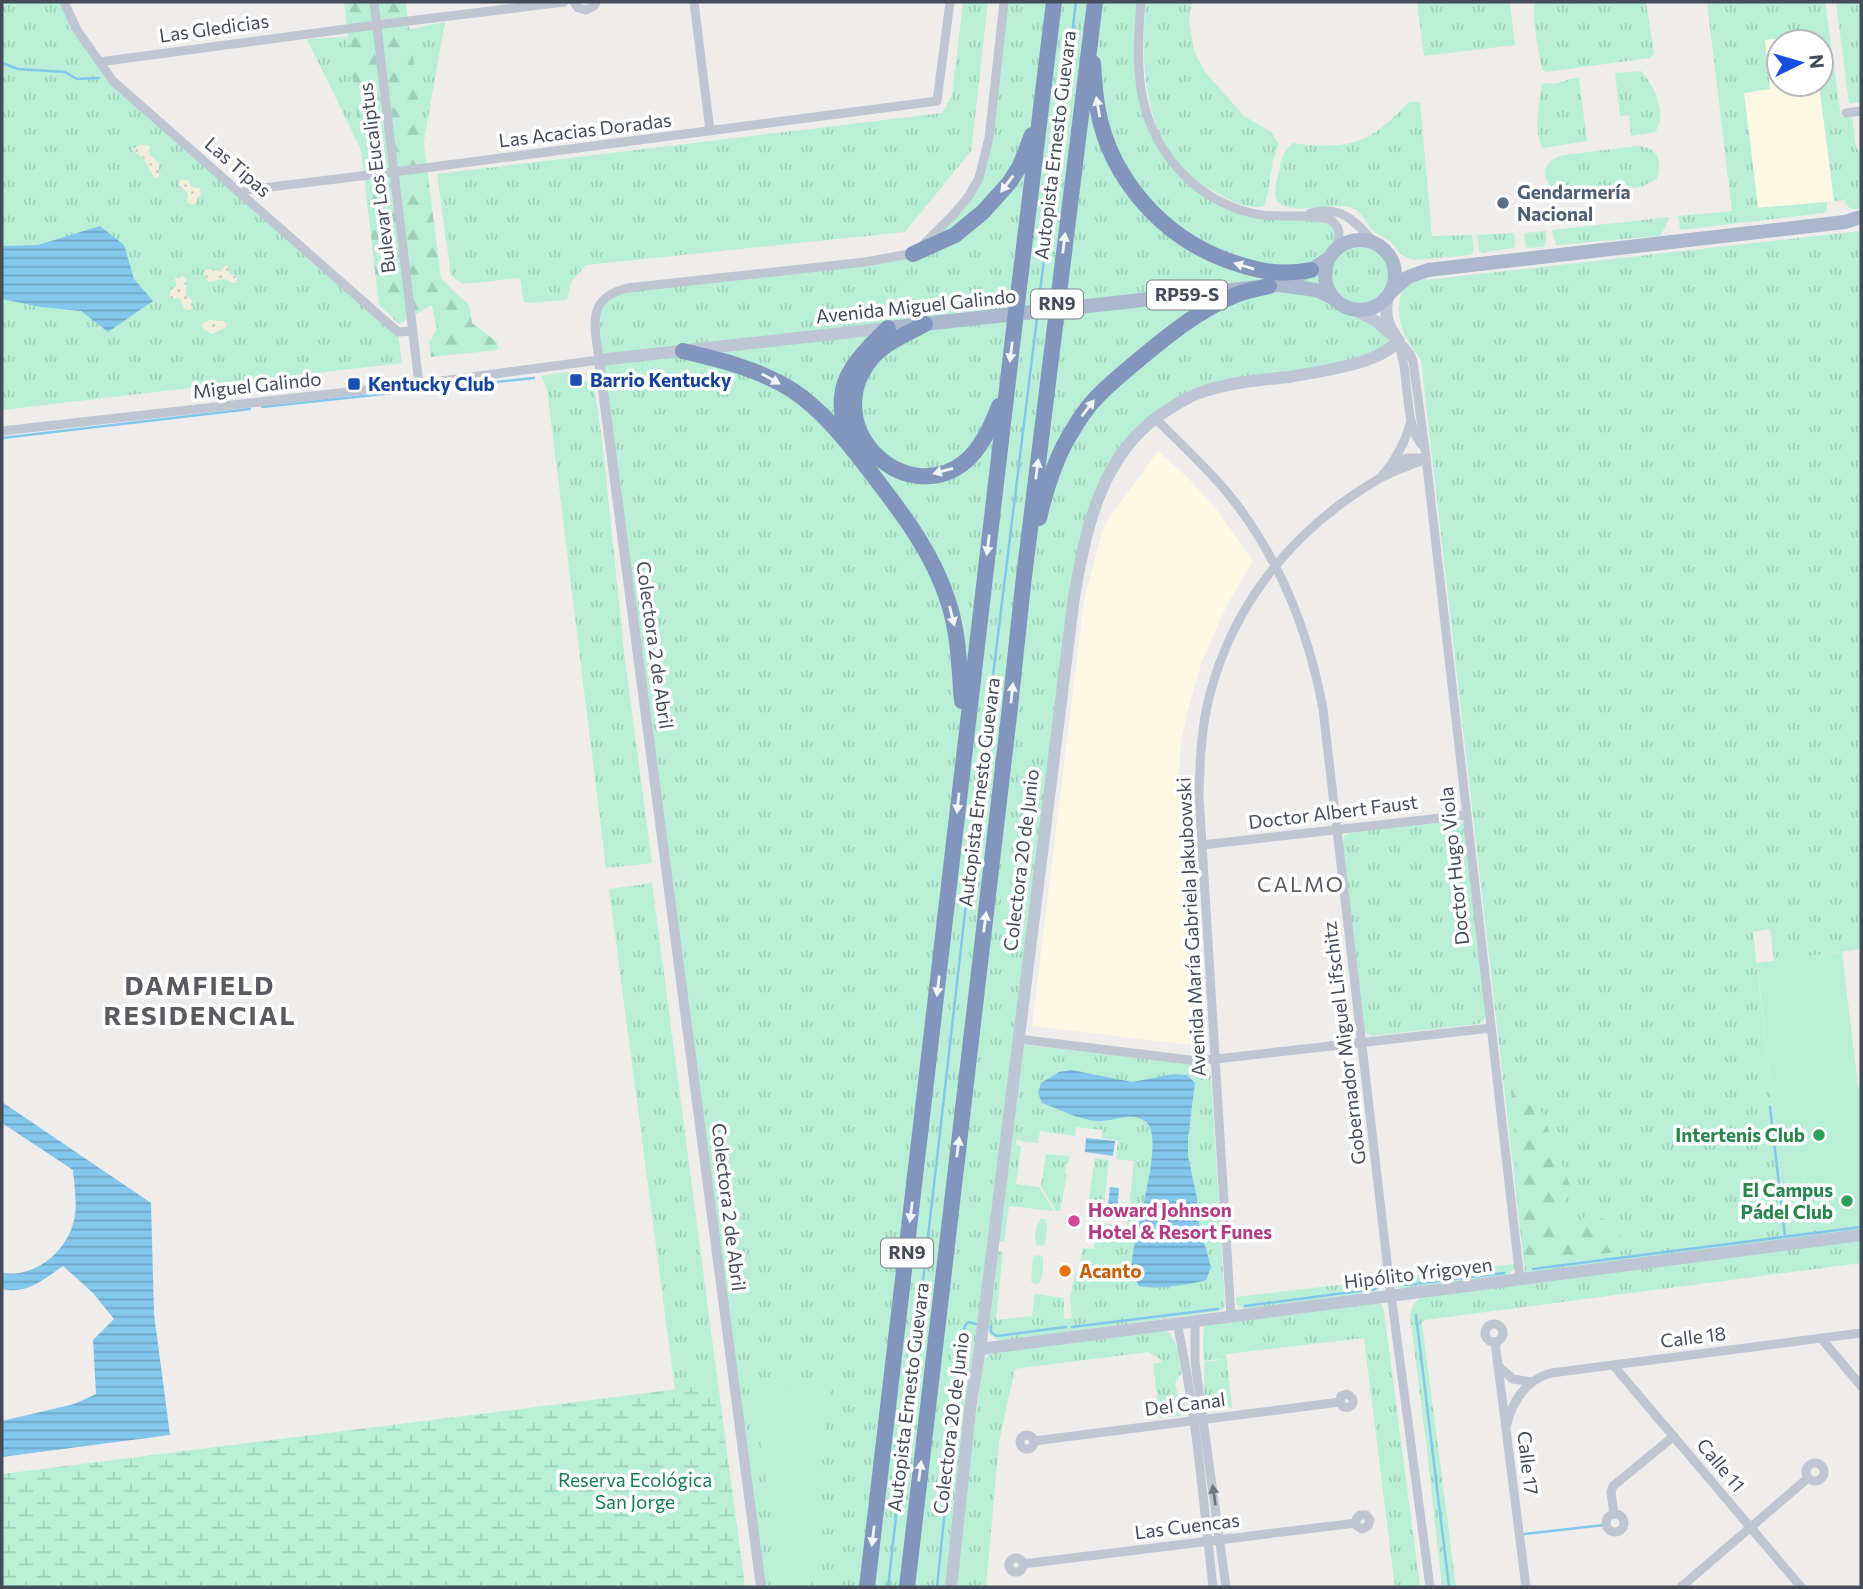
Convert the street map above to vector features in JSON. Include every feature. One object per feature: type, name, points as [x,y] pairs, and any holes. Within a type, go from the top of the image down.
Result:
[{"type":"highway","name":"Autopista Ernesto Guevara","points":[[867,1587],[965,735],[1054,2]]},
{"type":"highway","name":"Autopista Ernesto Guevara","points":[[907,1587],[1023,585],[1095,2]]},
{"type":"highway","points":[[1091,24],[1098,112],[1112,155],[1143,203],[1181,237],[1219,257],[1272,273],[1311,270]]},
{"type":"highway","points":[[913,254],[942,242],[969,225],[1009,183],[1024,156],[1042,99]]},
{"type":"highway","points":[[1023,585],[1052,475],[1070,435],[1094,400],[1148,352],[1213,306],[1234,295],[1273,285]]},
{"type":"highway","points":[[925,324],[881,349],[860,376],[853,406],[856,424],[865,442],[878,458],[895,469],[915,475],[935,474],[954,468],[967,460],[982,442],[995,417],[1008,380]]},
{"type":"highway","points":[[856,453],[844,422],[842,392],[855,362],[888,328]]},
{"type":"highway","points":[[683,351],[761,373],[794,391],[822,415],[856,453],[894,503],[921,541],[948,600],[958,648],[965,735]]},
{"type":"main road","points":[[1391,293],[1395,277],[1393,262],[1386,250],[1374,242],[1349,241],[1332,254],[1325,268],[1324,278],[1331,297],[1348,309],[1357,311],[1376,307],[1391,293],[1408,277],[1429,270],[1845,222],[1861,216]]},
{"type":"main road","points":[[1845,222],[1861,225]]},
{"type":"main road","name":"Avenida Miguel Galindo","points":[[1273,285],[1311,270],[1332,254]]},
{"type":"main road","points":[[1393,262],[1405,267],[1429,270]]},
{"type":"main road","name":"Avenida Miguel Galindo","points":[[599,360],[1273,285],[1315,290],[1331,297]]},
{"type":"main road","name":"Doctor Hugo Viola","points":[[1391,293],[1385,309],[1386,317],[1398,342]]},
{"type":"main road","name":"Doctor Hugo Viola","points":[[1357,311],[1383,327],[1398,342]]},
{"type":"main road","name":"Colectora 20 de Junio","points":[[951,1587],[967,1439],[1069,633],[1089,522],[1107,477],[1128,444],[1155,418],[1179,403],[1201,392],[1249,381],[1293,376],[1360,363],[1386,352],[1398,342]]},
{"type":"main road","name":"Hipólito Yrigoyen","points":[[980,1349],[1861,1235]]},
{"type":"street","name":"Las Tipas","points":[[64,2],[77,30],[113,81],[398,332],[412,331]]},
{"type":"street","name":"Bulevar Los Eucaliptus","points":[[373,2],[419,384]]},
{"type":"street","name":"Las Gledicias","points":[[99,62],[564,2]]},
{"type":"street","points":[[574,2],[578,8],[586,10],[591,9],[596,2]]},
{"type":"street","points":[[694,2],[710,131]]},
{"type":"street","name":"Las Acacias Doradas","points":[[237,191],[937,101],[950,2]]},
{"type":"street","points":[[913,254],[953,215],[969,196],[979,178],[989,138],[1004,2]]},
{"type":"street","points":[[1141,2],[1138,34],[1140,83],[1143,103],[1162,150],[1194,185],[1213,198],[1251,213],[1326,218],[1334,221],[1340,236],[1332,254]]},
{"type":"street","points":[[1846,113],[1861,111]]},
{"type":"street","points":[[1301,216],[1315,212],[1337,212],[1349,217],[1374,242]]},
{"type":"street","name":"Colectora 2 de Abril","points":[[761,1587],[594,323],[595,312],[606,296],[627,288],[865,262],[913,254]]},
{"type":"street","name":"Doctor Hugo Viola","points":[[1398,342],[1404,365],[1411,421],[1426,454]]},
{"type":"street","name":"Doctor Hugo Viola","points":[[1398,342],[1413,361],[1426,454],[1520,1279]]},
{"type":"street","name":"Miguel Galindo","points":[[2,431],[419,384],[599,360]]},
{"type":"street","name":"Gobernador Miguel Lifschitz","points":[[1155,418],[1227,492],[1262,543],[1289,593],[1318,682],[1391,1296],[1430,1587]]},
{"type":"street","name":"Avenida María Gabriela Jakubowski","points":[[1380,477],[1391,466],[1404,444],[1411,421]]},
{"type":"street","points":[[1391,466],[1407,458],[1426,454]]},
{"type":"street","name":"Avenida María Gabriela Jakubowski","points":[[1231,1316],[1202,845],[1200,766],[1209,696],[1228,641],[1240,617],[1292,546],[1333,509],[1380,477],[1426,454]]},
{"type":"street","name":"Doctor Albert Faust","points":[[1202,845],[1467,815]]},
{"type":"street","points":[[1018,1039],[1198,1061],[1491,1028]]},
{"type":"street","points":[[1195,1321],[1198,1420],[1213,1587]]},
{"type":"street","points":[[1177,1323],[1198,1420],[1226,1587]]},
{"type":"street","name":"Calle 18","points":[[1532,1382],[1551,1373],[1861,1333]]},
{"type":"street","points":[[1821,1338],[1861,1386]]},
{"type":"street","name":"Calle 17","points":[[1495,1342],[1526,1587]]},
{"type":"street","name":"Calle 11","points":[[1613,1365],[1801,1587]]},
{"type":"street","points":[[1498,1366],[1513,1378],[1532,1382]]},
{"type":"street","points":[[1506,1427],[1515,1402],[1532,1382]]},
{"type":"street","name":"Del Canal","points":[[1034,1441],[1340,1402]]},
{"type":"street","points":[[1614,1514],[1611,1492],[1613,1486],[1674,1436]]},
{"type":"street","points":[[1681,1587],[1808,1478]]},
{"type":"street","name":"Las Cuencas","points":[[1023,1564],[1356,1523]]},
{"type":"shaded area","points":[[1765,90],[1765,98],[1821,98],[1834,201],[1758,208],[1744,92]]},
{"type":"shaded area","points":[[1158,451],[1214,506],[1253,561],[1228,603],[1202,661],[1181,743],[1179,776],[1185,895],[1200,1046],[1032,1026],[1084,601],[1107,521]]},
{"type":"green space","points":[[2,2],[64,2],[113,81],[398,332],[402,363],[2,410]]},
{"type":"green space","points":[[344,2],[406,2],[441,279],[469,305],[472,323],[497,342],[498,350],[431,357],[429,342],[437,329],[432,305],[399,324],[379,305]]},
{"type":"green space","points":[[963,2],[988,2],[971,151],[905,232],[586,265],[571,282],[567,300],[524,303],[520,278],[463,284],[451,275],[437,174],[942,113],[952,96]]},
{"type":"green space","points":[[1004,2],[1141,2],[1138,73],[1153,132],[1194,185],[1251,213],[1326,218],[1340,236],[1328,264],[1325,282],[1327,290],[1342,305],[1362,314],[1394,337],[1386,352],[1201,392],[1128,444],[1089,522],[951,1587],[761,1587],[599,360],[599,304],[616,291],[913,254],[953,215],[984,160]]},
{"type":"green space","points":[[1146,2],[1192,2],[1189,20],[1194,52],[1206,73],[1244,116],[1271,132],[1279,144],[1272,162],[1264,206],[1251,207],[1238,203],[1195,180],[1178,163],[1165,144],[1155,122],[1145,74]]},
{"type":"green space","points":[[1417,2],[1510,2],[1515,45],[1424,56]]},
{"type":"green space","points":[[1535,2],[1646,2],[1654,53],[1650,58],[1546,72],[1542,69],[1536,35]]},
{"type":"green space","points":[[1707,2],[1825,2],[1829,28],[1765,28],[1765,90],[1744,93],[1758,208],[1827,202],[1827,210],[1824,213],[1680,230],[1678,216],[1732,211]]},
{"type":"green space","points":[[1836,2],[1861,2],[1861,102],[1849,104]]},
{"type":"green space","points":[[445,22],[420,163],[388,34]]},
{"type":"green space","points":[[371,36],[367,162],[307,39]]},
{"type":"green space","points":[[1641,71],[1658,100],[1659,125],[1655,132],[1631,136],[1629,115],[1620,116],[1615,73]]},
{"type":"green space","points":[[1835,74],[1841,117],[1852,116],[1856,147],[1861,154],[1861,209],[1850,208],[1845,200],[1834,201],[1821,98],[1835,98]]},
{"type":"green space","points":[[1579,78],[1587,141],[1543,148],[1537,126],[1542,84],[1556,84]]},
{"type":"green space","points":[[1410,102],[1420,102],[1432,236],[1472,235],[1474,249],[1471,255],[1410,259],[1374,231],[1354,209],[1346,206],[1296,208],[1286,207],[1278,202],[1276,182],[1285,152],[1293,143],[1325,146],[1358,141],[1381,128]]},
{"type":"green space","points":[[1638,146],[1651,149],[1659,161],[1657,179],[1641,187],[1569,194],[1553,188],[1547,180],[1546,169],[1552,160],[1558,157]]},
{"type":"green space","points":[[1670,217],[1659,236],[1556,245],[1552,230]]},
{"type":"green space","points":[[1546,231],[1543,247],[1525,246],[1524,233]]},
{"type":"green space","points":[[1861,231],[1861,949],[1774,961],[1770,929],[1753,932],[1787,1229],[1861,1219],[1861,1231],[1526,1273],[1421,360],[1404,334],[1399,315],[1401,295],[1405,285],[1426,277],[1426,280]]},
{"type":"green space","points":[[1514,233],[1513,248],[1481,253],[1479,250],[1477,235]]},
{"type":"green space","points":[[1360,246],[1376,251],[1384,259],[1389,275],[1384,291],[1376,299],[1360,304],[1344,299],[1336,291],[1331,275],[1336,259],[1344,251]]},
{"type":"green space","points":[[568,372],[573,375],[570,381],[579,386],[582,380],[594,385],[625,660],[652,863],[606,868],[547,389],[541,376]]},
{"type":"green space","points":[[1455,821],[1463,823],[1465,827],[1487,1015],[1478,1024],[1371,1036],[1364,1031],[1342,846],[1344,836],[1353,832]]},
{"type":"green space","points":[[652,883],[718,1384],[675,1390],[609,889]]},
{"type":"green space","points":[[1842,952],[1861,1094],[1861,1219],[1787,1229],[1757,963]]},
{"type":"green space","points":[[1024,1045],[1202,1065],[1208,1069],[1211,1077],[1225,1303],[1220,1311],[1008,1340],[999,1340],[990,1335],[988,1327],[997,1251],[1003,1252],[996,1320],[1032,1316],[1035,1294],[1064,1298],[1064,1319],[1072,1318],[1070,1299],[1075,1273],[1080,1272],[1082,1248],[1094,1249],[1097,1221],[1086,1220],[1095,1158],[1109,1160],[1102,1223],[1127,1226],[1134,1161],[1116,1159],[1118,1141],[1102,1138],[1102,1130],[1076,1127],[1075,1136],[1040,1131],[1038,1143],[1017,1139],[1016,1144],[1021,1147],[1016,1184],[1039,1187],[1054,1211],[1009,1206],[1004,1242],[999,1241]]},
{"type":"green space","points":[[1511,1089],[1534,1092],[1571,1188],[1560,1216],[1566,1228],[1592,1213],[1614,1225],[1627,1246],[1625,1251],[1524,1263]]},
{"type":"green space","points":[[1046,1154],[1069,1156],[1060,1211],[1056,1211],[1041,1186]]},
{"type":"green space","points":[[1041,1219],[1045,1219],[1047,1225],[1045,1244],[1041,1246],[1036,1244],[1035,1238]]},
{"type":"green space","points":[[1861,1239],[1861,1263],[1425,1320],[1422,1323],[1456,1587],[1442,1587],[1410,1316],[1419,1299],[1425,1295]]},
{"type":"green space","points":[[1036,1255],[1042,1256],[1043,1266],[1040,1283],[1034,1284],[1031,1281],[1033,1258]]},
{"type":"green space","points":[[1514,1264],[1514,1269],[1507,1276],[1402,1289],[1394,1286],[1393,1278]]},
{"type":"green space","points":[[1382,1280],[1383,1285],[1375,1292],[1245,1309],[1237,1305],[1236,1297]]},
{"type":"green space","points":[[1376,1302],[1381,1304],[1384,1311],[1420,1587],[1395,1587],[1364,1338],[1226,1354],[1232,1407],[1212,1410],[1204,1408],[1204,1362],[1221,1359],[1204,1361],[1205,1324]]},
{"type":"green space","points":[[1164,1329],[1171,1335],[1183,1359],[1179,1360],[1183,1371],[1175,1383],[1178,1396],[1181,1397],[1185,1393],[1185,1411],[1180,1416],[1160,1418],[1153,1364],[1162,1362],[1148,1352],[1015,1369],[999,1442],[986,1587],[957,1587],[967,1481],[983,1363],[988,1354]]},
{"type":"green space","points":[[830,1383],[814,1522],[811,1587],[781,1587],[753,1392]]},
{"type":"green space","name":"Reserva Ecológica San Jorge","points":[[718,1384],[745,1587],[2,1587],[2,1474]]},
{"type":"sand","points":[[141,144],[150,146],[150,155],[159,163],[159,177],[154,178],[143,158],[132,150]]},
{"type":"sand","points":[[180,180],[188,180],[191,187],[200,188],[201,194],[196,204],[187,202],[188,193],[179,185]]},
{"type":"sand","points":[[225,265],[228,266],[230,274],[237,278],[236,283],[224,279],[209,282],[206,279],[204,273],[207,269],[221,271]]},
{"type":"sand","points":[[183,276],[186,279],[186,294],[192,301],[193,309],[184,309],[181,300],[171,299],[169,295],[176,286],[175,278]]},
{"type":"sand","points":[[209,320],[223,321],[227,327],[212,334],[201,325]]},
{"type":"water","points":[[100,226],[124,245],[134,279],[153,301],[108,332],[81,311],[2,299],[2,246],[38,245]]},
{"type":"water","points":[[1072,1070],[1132,1082],[1174,1074],[1187,1075],[1195,1083],[1188,1156],[1199,1224],[1211,1267],[1206,1280],[1172,1286],[1139,1286],[1132,1272],[1132,1258],[1150,1168],[1153,1147],[1151,1131],[1145,1121],[1139,1118],[1091,1120],[1042,1103],[1038,1093],[1041,1083],[1059,1072]]},
{"type":"water","points":[[2,1102],[151,1203],[154,1314],[170,1435],[2,1457],[2,1421],[74,1404],[96,1394],[93,1340],[114,1319],[93,1293],[63,1266],[27,1288],[2,1289],[2,1273],[37,1267],[57,1252],[70,1232],[76,1202],[73,1170],[2,1123]]},
{"type":"water","points":[[1086,1138],[1115,1141],[1113,1156],[1085,1152]]},
{"type":"water","points":[[1110,1187],[1119,1188],[1117,1214],[1107,1213]]},
{"type":"waterway","points":[[1038,308],[1076,2]]},
{"type":"waterway","points":[[2,63],[18,69],[65,72],[77,79],[99,78]]},
{"type":"waterway","points":[[888,1587],[981,773],[1037,318]]},
{"type":"waterway","points":[[262,407],[534,378]]},
{"type":"waterway","points":[[2,438],[250,409]]},
{"type":"waterway","points":[[1770,1107],[1785,1236]]},
{"type":"waterway","points":[[1533,1269],[1861,1227]]},
{"type":"waterway","points":[[1405,1285],[1504,1273]]},
{"type":"waterway","points":[[1245,1306],[1375,1289]]},
{"type":"waterway","points":[[1072,1327],[1218,1309]]},
{"type":"waterway","points":[[1416,1315],[1449,1587]]},
{"type":"waterway","points":[[937,1587],[963,1334],[968,1322],[976,1324]]},
{"type":"waterway","points":[[991,1326],[991,1332],[997,1336],[1066,1327]]},
{"type":"waterway","points":[[1524,1534],[1604,1525]]},
{"type":"place","name":"Gendarmería Nacional","points":[[1503,203]]},
{"type":"place","name":"Barrio Kentucky","points":[[576,380]]},
{"type":"place","name":"Kentucky Club","points":[[354,384]]},
{"type":"place","name":"Intertenis Club","points":[[1819,1135]]},
{"type":"place","name":"El Campus Pádel Club","points":[[1847,1201]]},
{"type":"place","name":"Howard Johnson Hotel & Resort Funes","points":[[1074,1221]]},
{"type":"place","name":"Acanto","points":[[1065,1271]]},
{"type":"district","name":"CALMO","points":[[1301,885]]},
{"type":"district","name":"DAMFIELD RESIDENCIAL","points":[[200,1001]]}]
